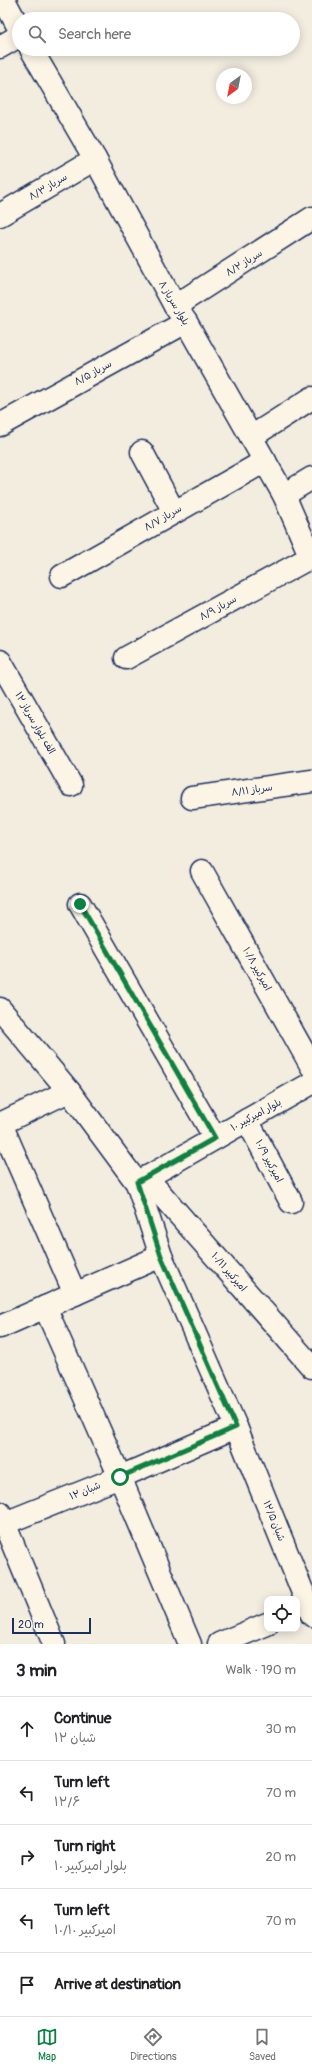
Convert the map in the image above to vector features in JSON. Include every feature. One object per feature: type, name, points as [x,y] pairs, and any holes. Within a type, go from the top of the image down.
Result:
[{"type":"street","points":[[4,0],[12,15]]},
{"type":"street","points":[[0,47],[12,40]]},
{"type":"street","name":"۸ بلوار سرباز","points":[[35,56],[95,159],[180,314],[284,495],[311,559]]},
{"type":"street","name":"۸/۳ سرباز","points":[[0,216],[95,159]]},
{"type":"street","name":"۸/۲ سرباز","points":[[180,314],[312,218]]},
{"type":"street","name":"۸/۵ سرباز","points":[[0,425],[180,314]]},
{"type":"street","points":[[251,437],[312,398]]},
{"type":"street","points":[[142,452],[174,512]]},
{"type":"street","name":"۸/۷ سرباز","points":[[62,576],[264,461]]},
{"type":"street","points":[[284,495],[312,478]]},
{"type":"street","name":"۸/۹ سرباز","points":[[126,658],[311,559]]},
{"type":"street","name":"۱۲ الف بلوار سرباز","points":[[0,661],[71,785]]},
{"type":"street","name":"۸/۱۱ سرباز","points":[[192,798],[312,781]]},
{"type":"street","name":"۱۰/۸ امیرکبیر","points":[[202,871],[312,1067]]},
{"type":"street","points":[[80,904],[215,1138]]},
{"type":"street","points":[[0,1009],[142,1180]]},
{"type":"street","name":"۱۰ بلوار امیرکبیر","points":[[142,1180],[312,1083]]},
{"type":"street","points":[[69,1091],[0,1124],[75,1294]]},
{"type":"street","name":"۱۰/۹ امیرکبیر","points":[[247,1120],[291,1202]]},
{"type":"street","name":"۱۲/۵ شبان","points":[[142,1180],[161,1256],[236,1427],[306,1611]]},
{"type":"street","name":"۱۰/۱۱ امیرکبیر","points":[[142,1180],[312,1367]]},
{"type":"street","points":[[2,1321],[45,1308],[161,1256]]},
{"type":"street","points":[[45,1308],[120,1477],[190,1644]]},
{"type":"street","name":"۱۲ شبان","points":[[2,1520],[120,1477],[236,1427]]},
{"type":"street","points":[[2,1520],[54,1644]]},
{"type":"street","points":[[219,1644],[264,1625]]},
{"type":"route","points":[[80,904],[215,1138],[137,1182],[161,1256],[236,1427],[120,1477]]}]
